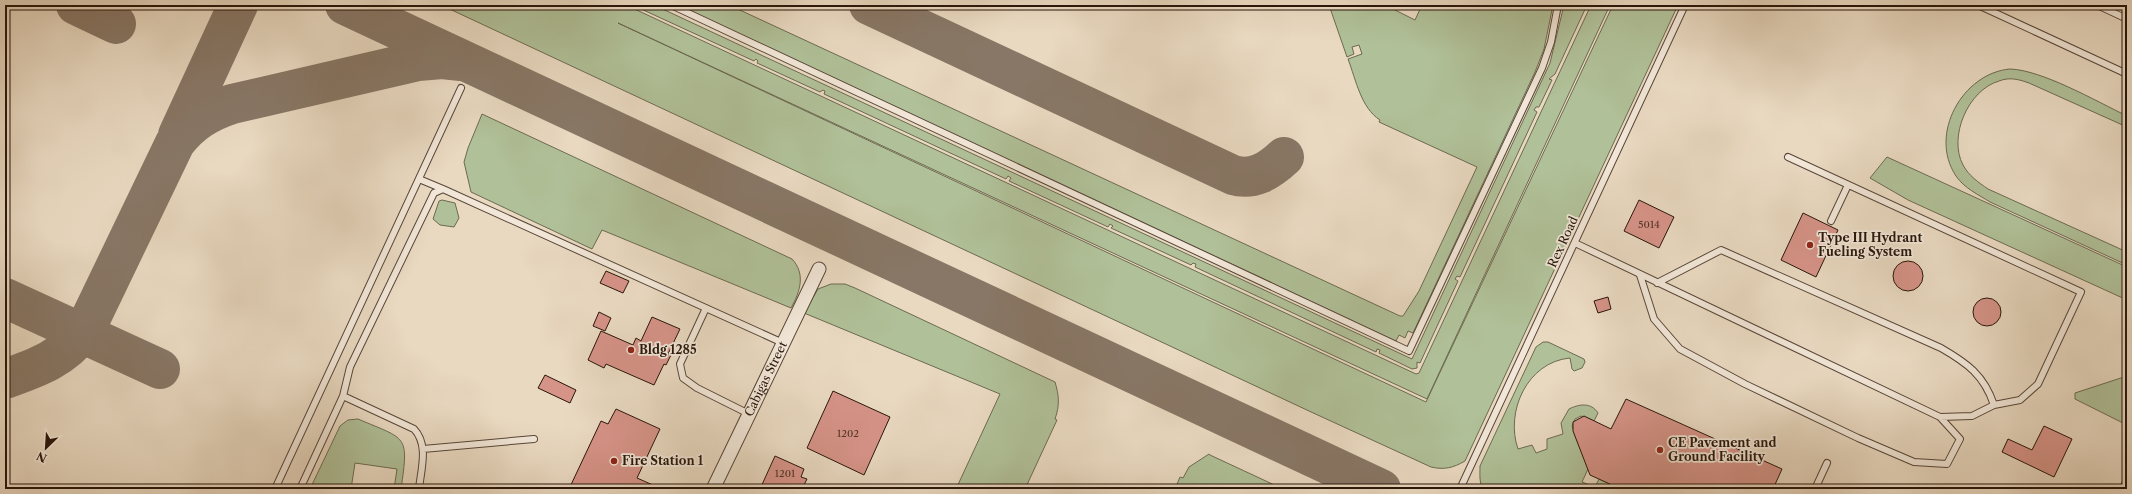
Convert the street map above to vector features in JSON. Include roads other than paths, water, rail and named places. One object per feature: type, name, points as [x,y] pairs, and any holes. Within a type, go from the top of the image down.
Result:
[{"type":"street","name":"Cabigas Street","points":[[714,489],[819,269]]},
{"type":"lane","points":[[671,5],[1409,351],[1542,68],[1551,42],[1558,5]]},
{"type":"lane","name":"Rex Road","points":[[1460,489],[1686,5]]},
{"type":"lane","points":[[1978,5],[2127,74]]},
{"type":"lane","points":[[2097,5],[2127,19]]},
{"type":"lane","points":[[275,489],[461,88]]},
{"type":"lane","points":[[1788,157],[2081,292],[2038,384],[2020,400],[1994,405],[1972,416],[1940,417]]},
{"type":"lane","points":[[419,179],[783,343]]},
{"type":"lane","points":[[1831,221],[1848,185]]},
{"type":"lane","points":[[300,489],[343,396],[350,367],[434,193],[444,189]]},
{"type":"lane","points":[[1575,243],[1940,417],[1960,439],[1947,464],[1914,462],[1858,438],[1745,384],[1680,349],[1654,319],[1640,275]]},
{"type":"lane","points":[[1657,283],[1721,250],[1947,351],[1967,362],[1989,390],[1994,405]]},
{"type":"lane","points":[[706,308],[680,364],[683,378],[696,388],[749,414]]},
{"type":"lane","points":[[343,396],[414,429],[419,434],[423,449],[419,489]]},
{"type":"lane","points":[[423,449],[534,438]]},
{"type":"lane","points":[[1815,489],[1827,463]]},
{"type":"place","name":"Type III Hydrant Fueling System","points":[[1810,245]]},
{"type":"place","name":"Bldg 1285","points":[[631,350]]},
{"type":"place","name":"CE Pavement and Ground Facility","points":[[1660,450]]},
{"type":"place","name":"Fire Station 1","points":[[614,461]]}]
